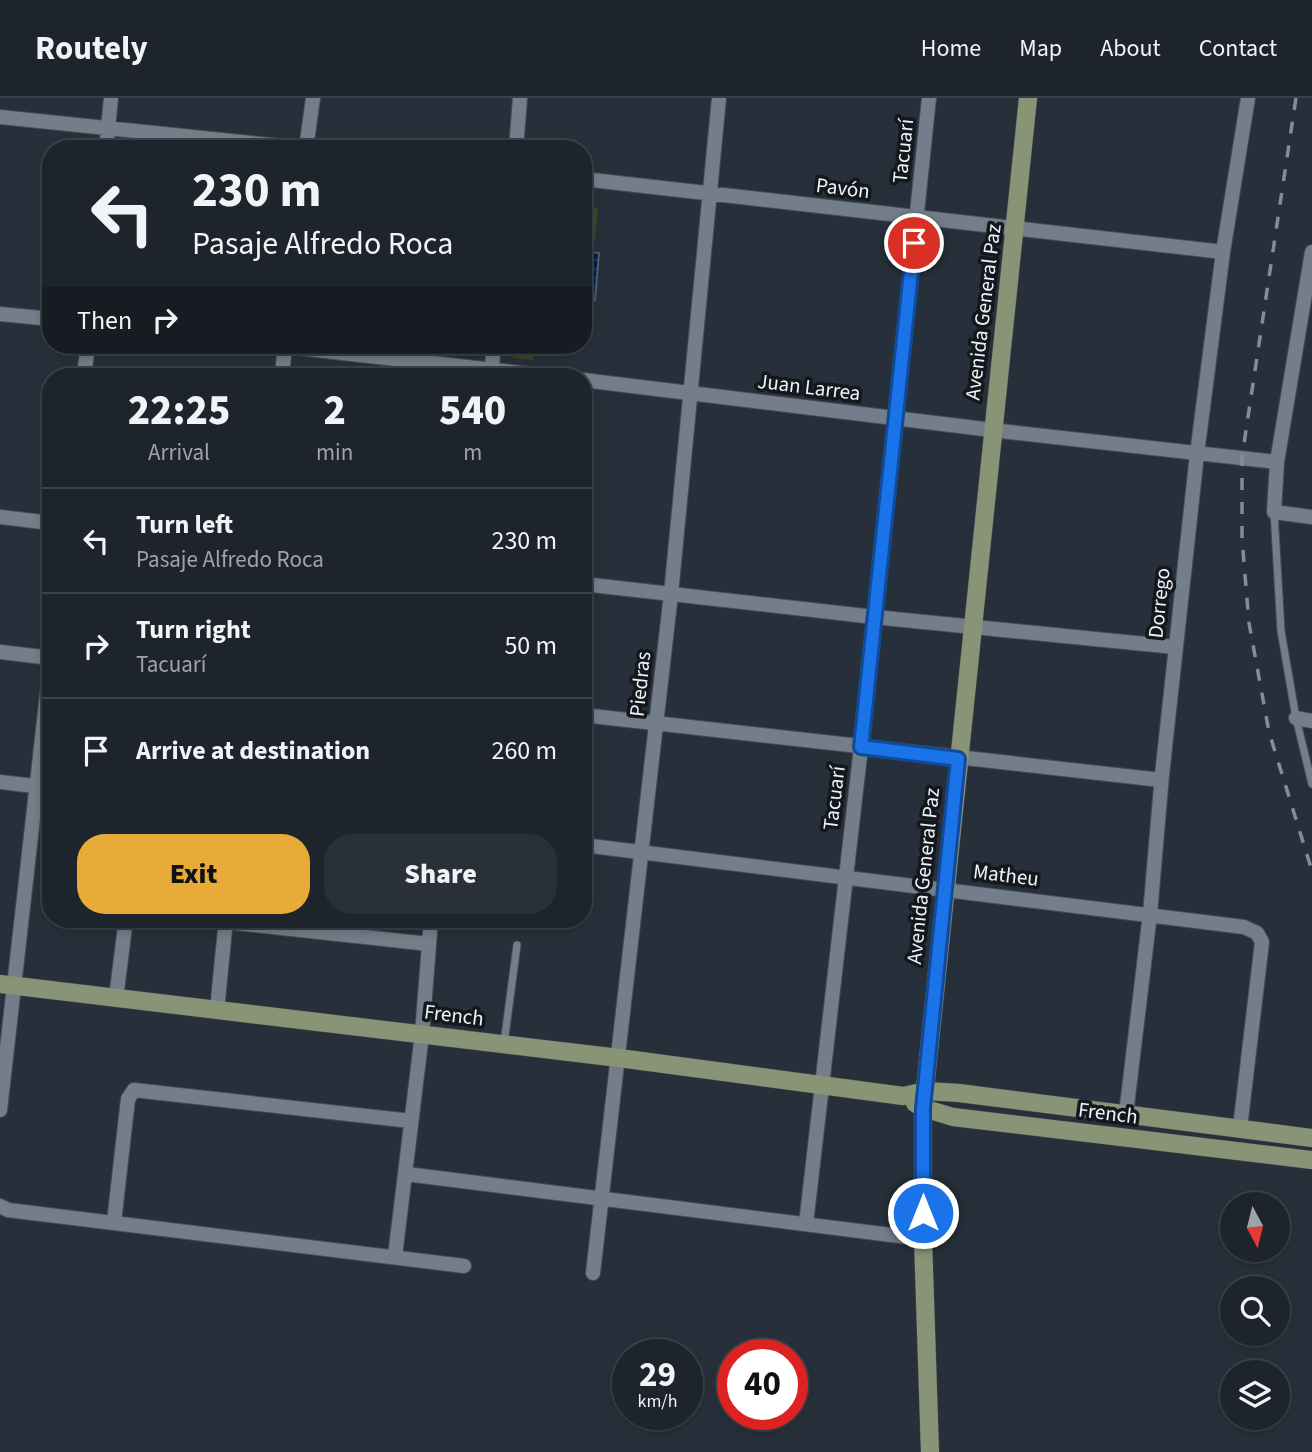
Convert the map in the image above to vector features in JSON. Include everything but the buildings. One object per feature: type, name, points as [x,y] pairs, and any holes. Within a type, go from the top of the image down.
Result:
[{"type":"main road","name":"Avenida General Paz","points":[[930,1452],[923,1239],[924,1100],[1028,98]]},
{"type":"main road","name":"French","points":[[7,985],[619,1058],[924,1100],[1126,1114],[1312,1138]]},
{"type":"main road","name":"French","points":[[924,1100],[953,1117],[1312,1160]]},
{"type":"street","points":[[106,140],[111,98]]},
{"type":"street","points":[[308,140],[313,98]]},
{"type":"street","points":[[517,140],[520,98]]},
{"type":"street","name":"Piedras","points":[[593,1273],[671,594],[719,98]]},
{"type":"street","name":"Tacuarí","points":[[806,1224],[861,747],[929,98]]},
{"type":"street","name":"Dorrego","points":[[1126,1114],[1150,914],[1161,780],[1197,454],[1223,252],[1248,98]]},
{"type":"street","points":[[0,117],[225,140]]},
{"type":"street","name":"Pavón","points":[[592,180],[1223,252]]},
{"type":"street","points":[[1312,252],[1307,313],[1277,462],[1274,512],[1312,517]]},
{"type":"street","points":[[0,314],[42,318]]},
{"type":"street","points":[[348,354],[453,368]]},
{"type":"street","name":"Juan Larrea","points":[[592,381],[895,419],[1277,462]]},
{"type":"street","points":[[0,516],[42,522]]},
{"type":"street","points":[[592,585],[1175,647]]},
{"type":"street","points":[[0,652],[42,657]]},
{"type":"street","points":[[592,716],[1161,780]]},
{"type":"street","points":[[1296,718],[1312,721]]},
{"type":"street","points":[[0,782],[42,787]]},
{"type":"street","points":[[0,1110],[7,985],[42,798]]},
{"type":"street","name":"Matheu","points":[[592,846],[1244,927],[1257,933],[1262,942],[1240,1128]]},
{"type":"street","points":[[117,998],[125,928]]},
{"type":"street","points":[[217,1010],[225,928]]},
{"type":"street","points":[[294,928],[429,944]]},
{"type":"street","points":[[395,1255],[422,1034],[430,928]]},
{"type":"street","points":[[114,1222],[128,1099],[134,1090],[411,1121]]},
{"type":"street","points":[[405,1174],[923,1239]]},
{"type":"street","points":[[0,1206],[8,1210],[464,1265]]},
{"type":"lane","points":[[1274,512],[1280,631],[1296,718],[1312,784]]},
{"type":"lane","points":[[504,1044],[517,945]]},
{"type":"green space","points":[[592,208],[598,208],[595,239],[592,239]]},
{"type":"green space","points":[[513,354],[533,354],[533,360],[513,358]]},
{"type":"water","points":[[592,252],[599,253],[595,300],[592,300]]},
{"type":"railway","points":[[1296,98],[1242,457],[1242,539],[1249,623],[1269,732],[1312,871]]},
{"type":"route","points":[[914,243],[861,747],[958,759],[923,1108],[923,1213]]}]
